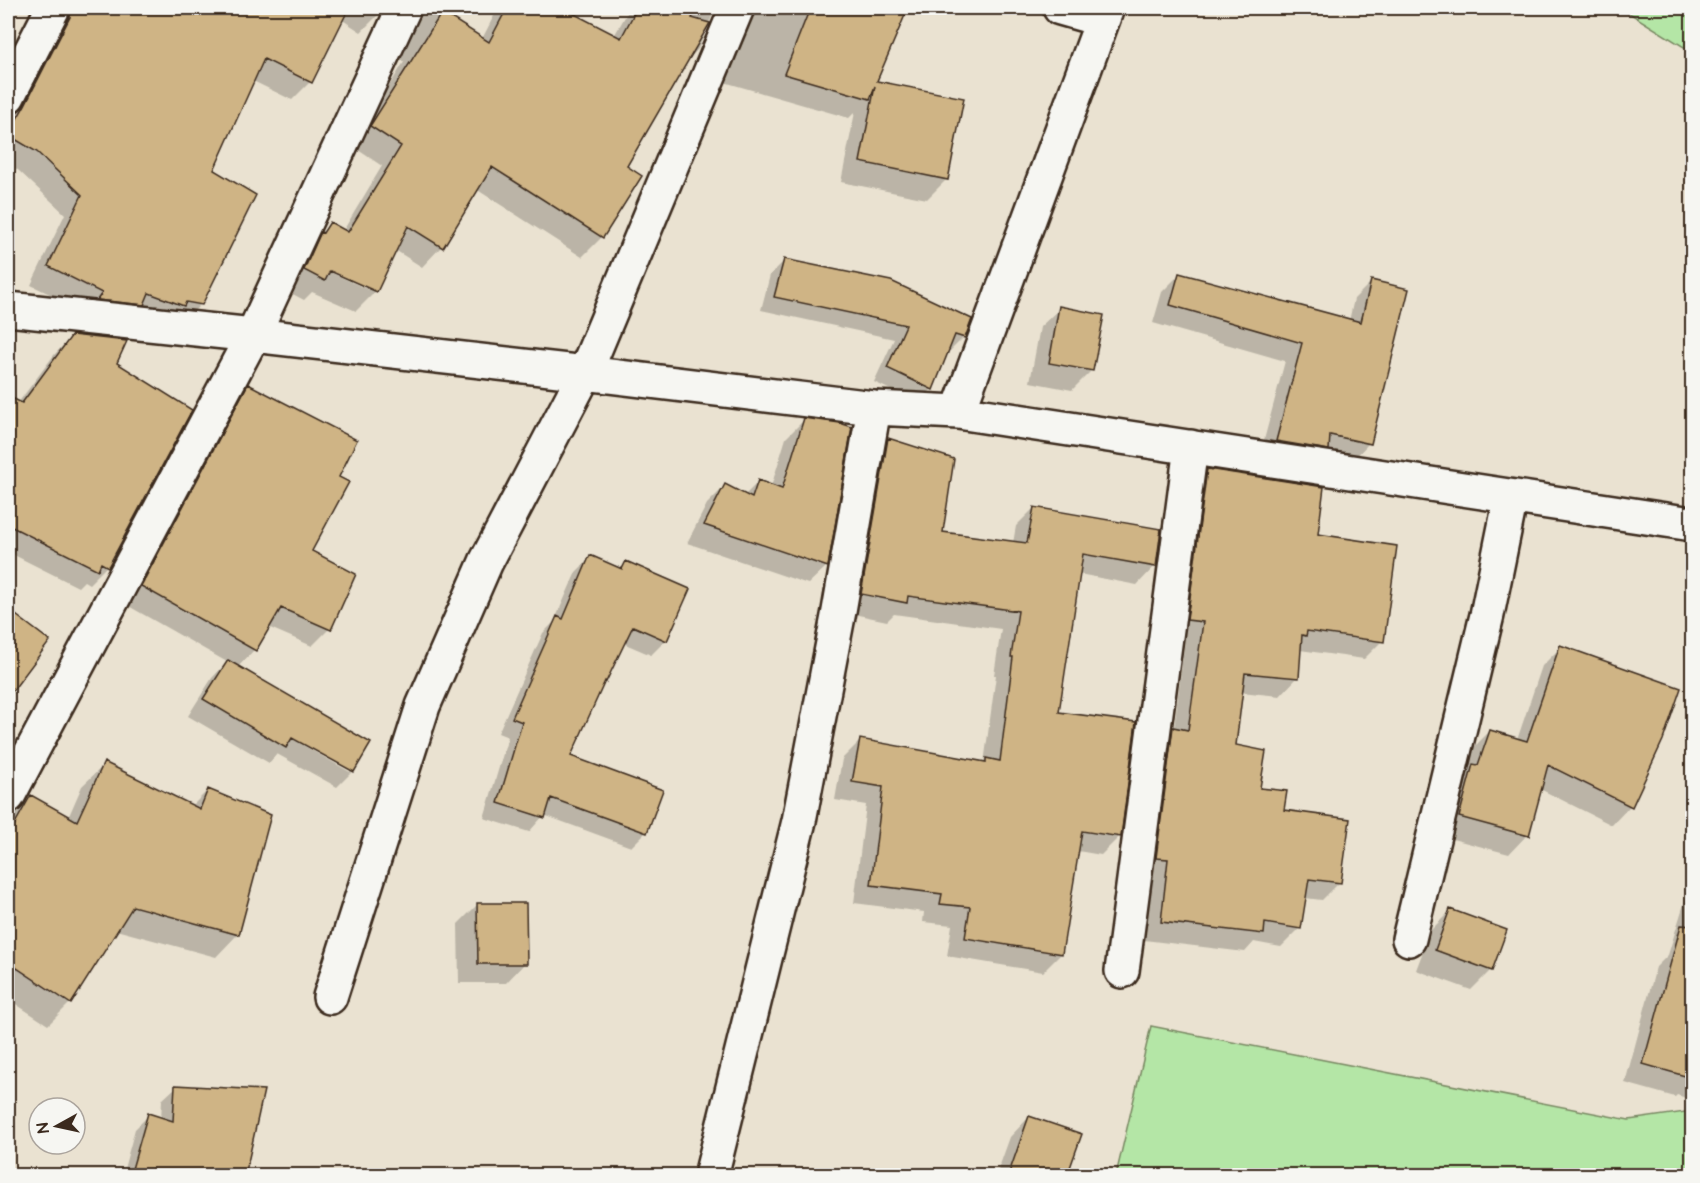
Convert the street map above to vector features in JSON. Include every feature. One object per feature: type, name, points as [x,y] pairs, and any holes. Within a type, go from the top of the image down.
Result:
[{"type":"street","points":[[8,96],[53,8]]},
{"type":"street","points":[[8,796],[253,335],[404,8]]},
{"type":"street","points":[[330,997],[423,706],[486,562],[585,373],[737,8]]},
{"type":"street","points":[[958,412],[1104,14],[1060,8]]},
{"type":"street","points":[[8,309],[253,335],[874,408],[958,412],[1692,524]]},
{"type":"street","points":[[711,1176],[799,821],[839,611],[874,408]]},
{"type":"street","points":[[1122,971],[1191,447]]},
{"type":"street","points":[[1409,939],[1488,615],[1511,497]]},
{"type":"green space","points":[[1621,8],[1692,8],[1692,52]]},
{"type":"green space","points":[[1151,1026],[1629,1120],[1692,1111],[1692,1175],[1116,1175]]},
{"type":"building","points":[[72,8],[349,8],[312,83],[264,59],[214,170],[256,195],[202,305],[186,302],[184,306],[149,293],[144,305],[97,300],[102,293],[48,266],[82,195],[37,152],[8,134],[70,17]]},
{"type":"building","points":[[507,8],[563,8],[621,38],[637,8],[697,8],[692,18],[710,23],[627,166],[642,176],[603,238],[492,167],[443,248],[408,226],[377,292],[330,271],[325,281],[304,270],[321,232],[323,233],[330,222],[348,232],[401,146],[370,126],[442,12],[489,42]]},
{"type":"building","points":[[810,8],[908,8],[877,81],[964,98],[948,180],[860,162],[875,86],[870,99],[784,74]]},
{"type":"building","points":[[784,259],[891,281],[972,319],[965,338],[955,335],[933,390],[887,368],[906,325],[774,297]]},
{"type":"building","points":[[1179,273],[1361,322],[1371,280],[1409,289],[1371,444],[1330,435],[1329,450],[1276,441],[1302,343],[1170,305]]},
{"type":"building","points":[[1059,306],[1104,315],[1093,371],[1049,363]]},
{"type":"building","points":[[72,335],[127,341],[117,363],[192,410],[108,567],[101,563],[98,570],[8,525],[8,396],[22,403]]},
{"type":"building","points":[[248,384],[357,440],[339,477],[349,482],[312,551],[356,574],[331,630],[281,608],[256,651],[141,586]]},
{"type":"building","points":[[804,418],[852,427],[828,567],[704,525],[725,484],[752,498],[758,480],[782,489]]},
{"type":"building","points":[[888,438],[954,459],[943,532],[1027,543],[1034,507],[1161,529],[1156,567],[1083,554],[1059,712],[1136,722],[1121,837],[1082,831],[1062,954],[965,938],[970,907],[940,904],[942,894],[871,885],[883,787],[852,782],[860,739],[986,762],[986,758],[1000,761],[1018,611],[908,596],[907,603],[861,594]]},
{"type":"building","points":[[1207,469],[1324,487],[1318,534],[1397,546],[1384,642],[1307,631],[1306,636],[1302,635],[1299,678],[1245,673],[1236,745],[1266,751],[1260,788],[1287,791],[1284,810],[1350,819],[1341,883],[1309,879],[1301,929],[1265,923],[1264,934],[1161,922],[1168,859],[1156,858],[1173,727],[1188,730],[1203,622],[1187,620]]},
{"type":"building","points":[[590,555],[622,569],[626,561],[690,589],[667,641],[633,626],[571,756],[663,790],[647,833],[551,798],[545,818],[498,803],[522,722],[512,718],[557,616],[563,619]]},
{"type":"building","points":[[8,609],[50,641],[8,697]]},
{"type":"building","points":[[1560,645],[1681,688],[1663,740],[1632,807],[1548,765],[1529,836],[1459,817],[1473,764],[1478,765],[1490,730],[1527,741]]},
{"type":"building","points":[[228,660],[371,743],[354,772],[292,738],[286,748],[203,699]]},
{"type":"building","points":[[104,762],[200,809],[208,789],[271,815],[239,935],[133,906],[71,1004],[8,962],[8,836],[31,795],[77,821]]},
{"type":"building","points":[[477,903],[526,903],[527,964],[478,964]]},
{"type":"building","points":[[1450,909],[1507,930],[1492,971],[1435,950]]},
{"type":"building","points":[[1681,925],[1692,926],[1692,1078],[1643,1064]]},
{"type":"building","points":[[175,1085],[264,1090],[245,1176],[130,1176],[148,1113],[173,1121]]},
{"type":"building","points":[[1029,1116],[1082,1134],[1067,1176],[1008,1176]]}]
